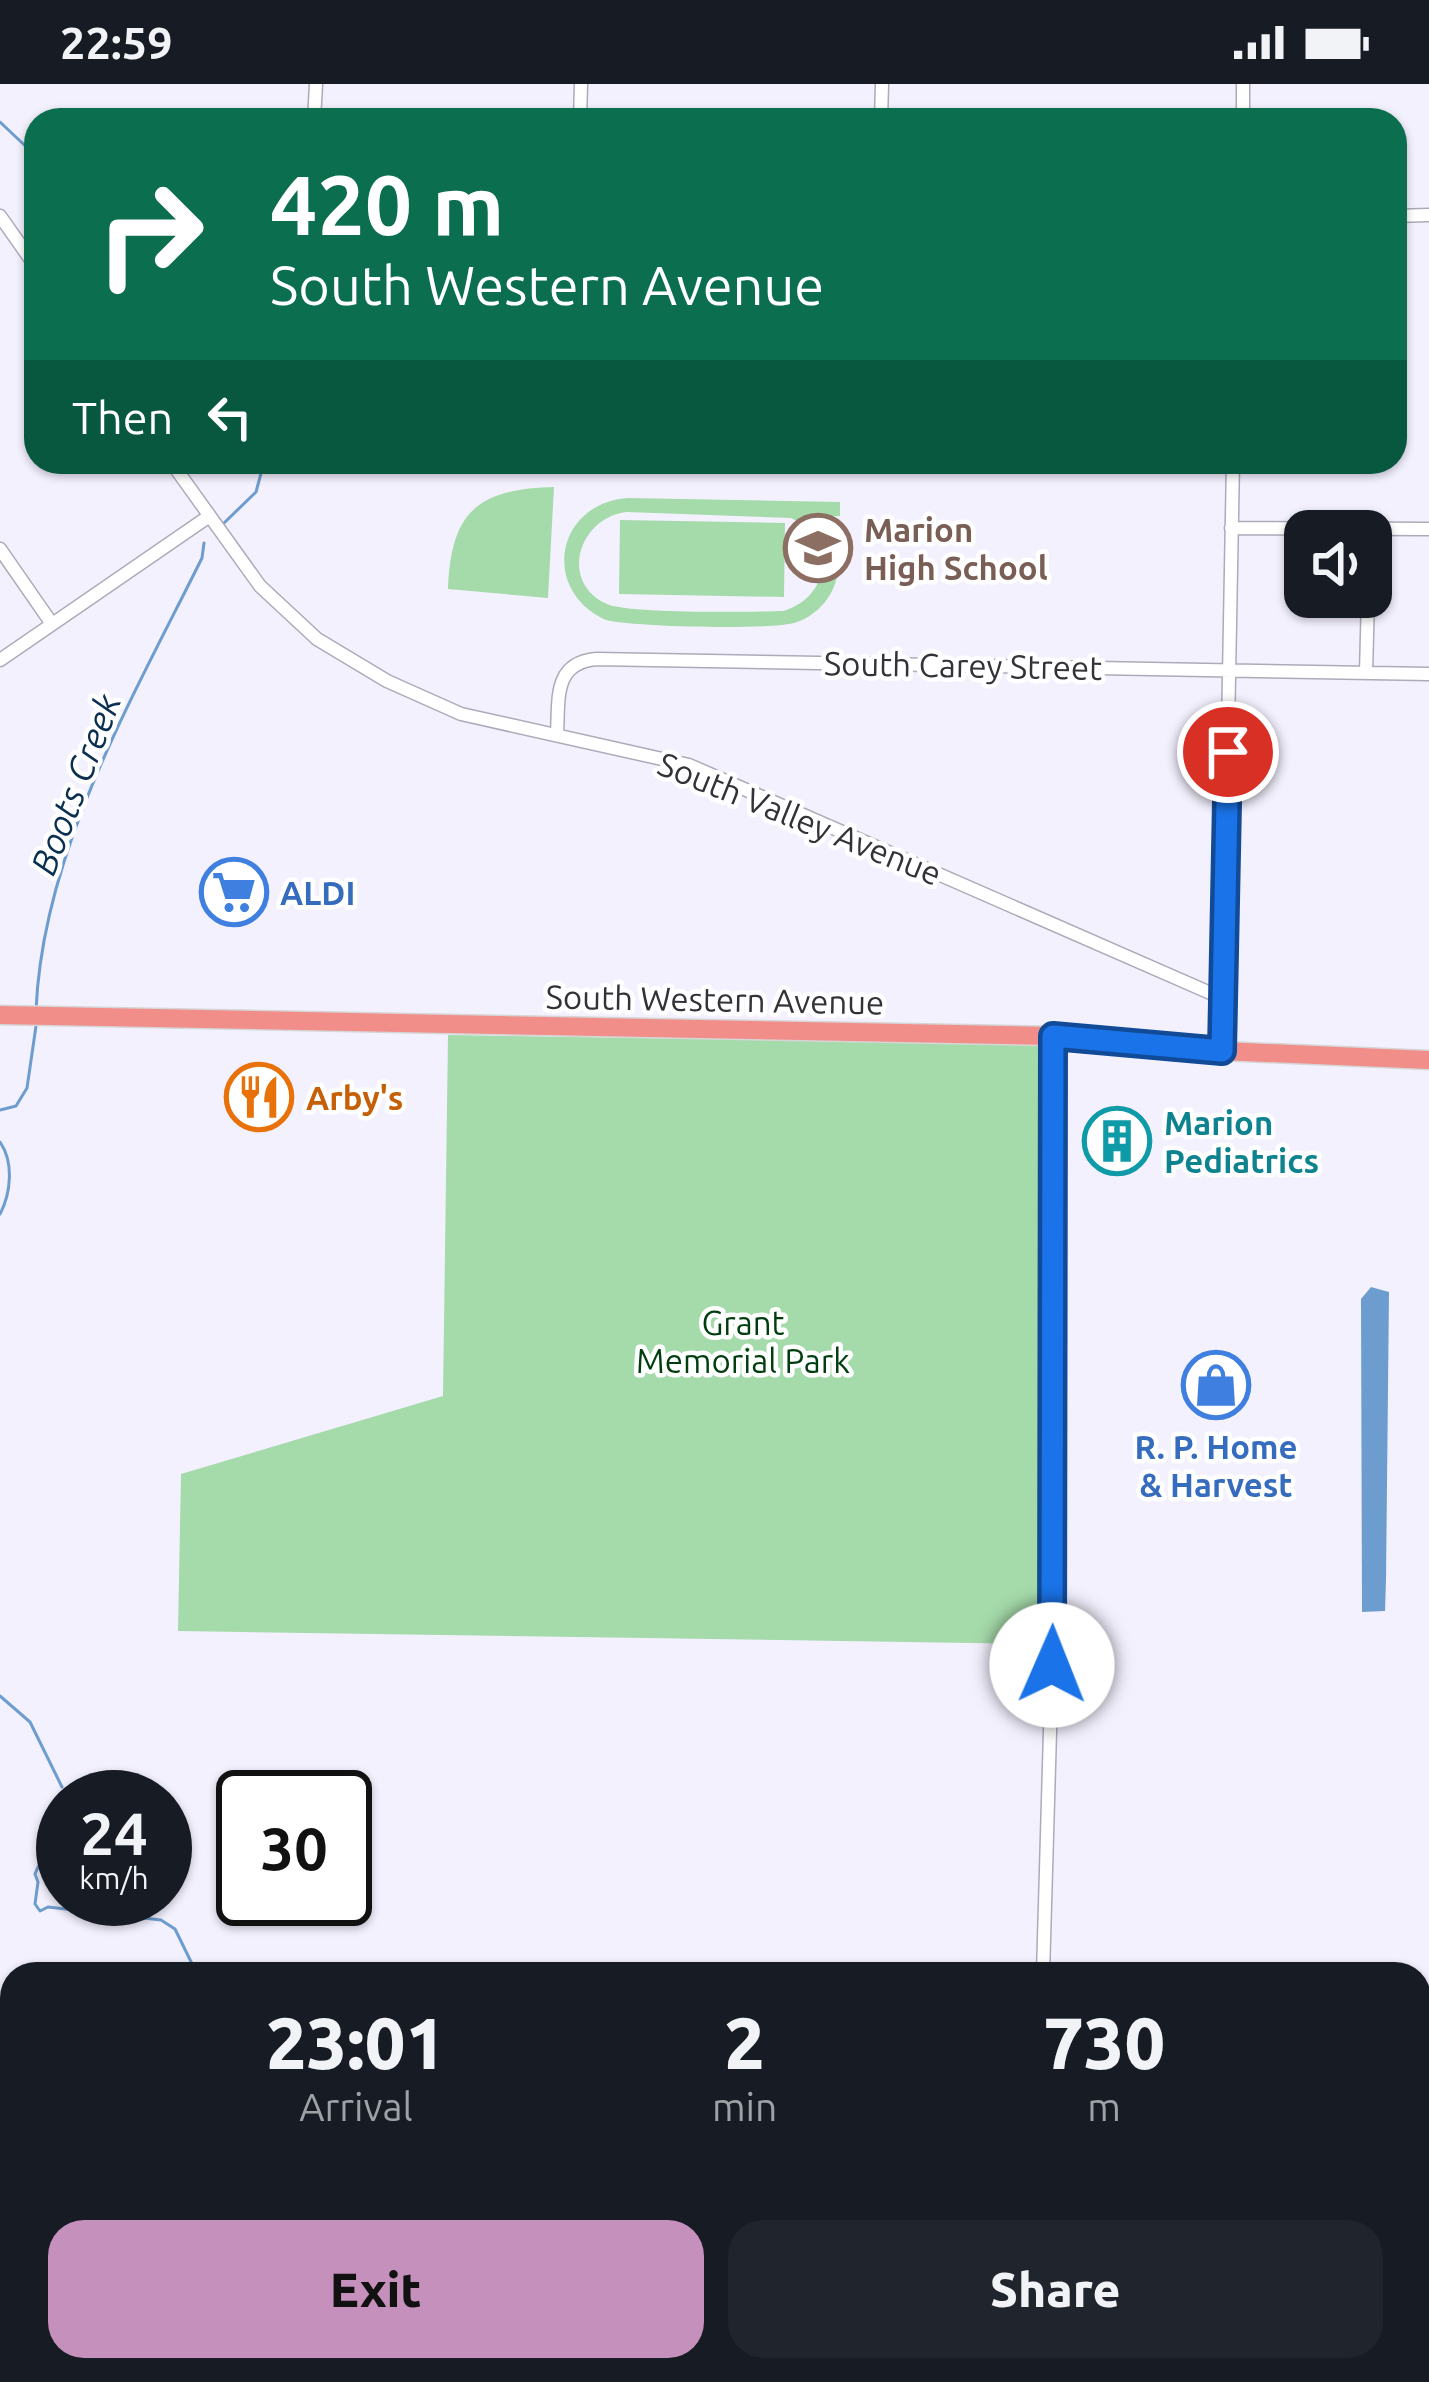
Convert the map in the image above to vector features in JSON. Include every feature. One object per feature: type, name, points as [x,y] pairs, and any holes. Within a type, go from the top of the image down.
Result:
[{"type":"highway","name":"South Western Avenue","points":[[5,1015],[1053,1036],[1222,1051],[1429,1060]]},
{"type":"street","points":[[0,216],[24,250]]},
{"type":"street","name":"South Valley Avenue","points":[[179,474],[260,586],[317,639],[387,681],[461,714],[689,765],[1224,999]]},
{"type":"street","points":[[1222,1051],[1233,474]]},
{"type":"street","points":[[0,660],[208,517]]},
{"type":"street","points":[[1231,528],[1284,529]]},
{"type":"street","points":[[1392,530],[1429,529]]},
{"type":"street","points":[[0,549],[52,624]]},
{"type":"street","points":[[1366,673],[1367,618]]},
{"type":"street","name":"South Carey Street","points":[[557,734],[566,672],[577,661],[596,658],[1429,674]]},
{"type":"street","points":[[1042,1962],[1053,1627],[1053,1036]]},
{"type":"green space","points":[[554,487],[548,598],[448,589],[455,541],[473,510],[505,493]]},
{"type":"green space","points":[[628,498],[840,502],[840,516],[819,517],[837,552],[835,585],[816,612],[794,623],[731,627],[606,620],[571,589],[565,570],[572,531],[604,503]],"holes":[[[627,512],[791,518],[816,539],[822,567],[811,594],[783,611],[620,607],[592,594],[579,567],[581,552],[597,525]]]},
{"type":"green space","points":[[620,520],[785,523],[784,597],[619,594]]},
{"type":"green space","name":"Grant Memorial Park","points":[[448,1035],[1046,1044],[1037,1644],[178,1631],[181,1474],[443,1396]]},
{"type":"water","points":[[1371,1287],[1389,1292],[1386,1580],[1385,1611],[1362,1612],[1361,1299]]},
{"type":"waterway","name":"Boots Creek","points":[[0,122],[24,145]]},
{"type":"waterway","name":"Boots Creek","points":[[224,523],[256,492],[261,474]]},
{"type":"waterway","name":"Boots Creek","points":[[36,1011],[42,952],[73,835],[121,721],[202,558],[204,543]]},
{"type":"waterway","name":"Boots Creek","points":[[0,1110],[16,1106],[27,1088],[36,1026]]},
{"type":"waterway","name":"Boots Creek","points":[[0,1142],[9,1178],[0,1214]]},
{"type":"waterway","name":"Boots Creek","points":[[0,1696],[30,1722],[54,1770]]},
{"type":"waterway","name":"Boots Creek","points":[[36,1872],[36,1877]]},
{"type":"waterway","name":"Boots Creek","points":[[36,1897],[36,1905]]},
{"type":"waterway","name":"Boots Creek","points":[[170,1926],[191,1962]]},
{"type":"place","name":"Marion High School","points":[[818,548]]},
{"type":"place","name":"ALDI","points":[[234,892]]},
{"type":"place","name":"Arby's","points":[[259,1097]]},
{"type":"place","name":"Marion Pediatrics","points":[[1117,1141]]},
{"type":"place","name":"R. P. Home & Harvest","points":[[1216,1385]]},
{"type":"route","points":[[1052,1665],[1053,1036],[1222,1051],[1228,752]]}]
